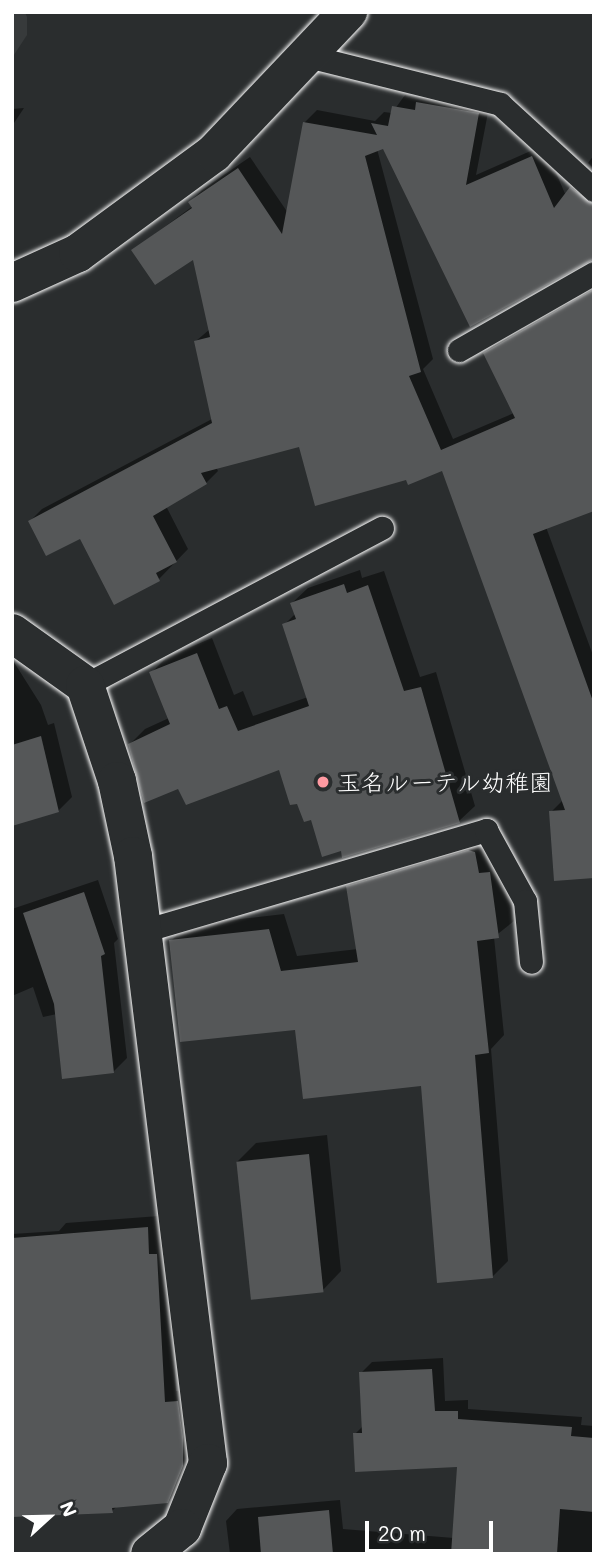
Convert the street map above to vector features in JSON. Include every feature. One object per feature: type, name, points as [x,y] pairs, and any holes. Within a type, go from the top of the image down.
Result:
[{"type":"street","points":[[12,284],[78,253],[214,152],[348,12]]},
{"type":"street","points":[[12,633],[85,685],[117,781],[134,856],[208,1463],[182,1528],[150,1554]]},
{"type":"lane","points":[[308,56],[500,104],[594,190]]},
{"type":"lane","points":[[459,350],[594,273]]},
{"type":"lane","points":[[85,685],[382,528]]},
{"type":"lane","points":[[143,931],[486,830],[525,901],[531,962]]},
{"type":"shaded area","points":[[12,12],[25,12],[27,35],[12,58]]},
{"type":"building","points":[[416,102],[479,113],[466,185],[532,156],[554,208],[570,187],[594,204],[594,259],[470,327],[383,149],[365,156],[421,372],[409,376],[441,450],[515,418],[483,353],[594,289],[594,511],[533,534],[594,704],[594,878],[554,881],[549,811],[565,810],[442,471],[408,485],[406,480],[315,506],[299,447],[201,473],[207,484],[153,516],[177,562],[156,573],[160,581],[114,605],[80,539],[46,556],[28,521],[212,423],[194,341],[210,337],[193,260],[155,285],[131,250],[192,208],[188,202],[238,168],[282,234],[303,122],[377,135],[371,123],[388,126],[392,106],[415,110]]},
{"type":"building","points":[[344,584],[347,593],[368,585],[404,691],[421,687],[460,823],[342,858],[341,851],[322,857],[311,820],[304,822],[297,804],[290,805],[279,770],[186,805],[178,789],[144,803],[128,744],[170,724],[149,672],[197,653],[219,709],[227,706],[238,731],[309,706],[282,624],[296,619],[290,603]]},
{"type":"building","points":[[41,736],[59,812],[12,826],[12,745]]},
{"type":"building","points":[[468,850],[475,852],[479,873],[490,872],[499,938],[477,941],[489,1053],[475,1055],[493,1278],[437,1283],[421,1086],[303,1099],[295,1030],[180,1042],[169,940],[269,929],[281,971],[358,962],[346,886]]},
{"type":"building","points":[[84,892],[105,954],[101,956],[114,1073],[62,1079],[54,1004],[23,913]]},
{"type":"building","points":[[309,1154],[324,1292],[251,1300],[236,1162]]},
{"type":"building","points":[[148,1227],[149,1254],[157,1254],[165,1402],[178,1401],[183,1437],[183,1466],[168,1503],[112,1508],[113,1513],[12,1517],[12,1238]]},
{"type":"building","points":[[432,1369],[435,1411],[458,1411],[458,1419],[572,1427],[571,1436],[594,1438],[594,1512],[560,1509],[557,1554],[451,1554],[457,1467],[355,1472],[353,1433],[362,1433],[359,1372]]},
{"type":"building","points":[[329,1510],[333,1554],[261,1554],[258,1517]]},
{"type":"place","name":"玉名ルーテル幼稚園","points":[[323,782]]}]
